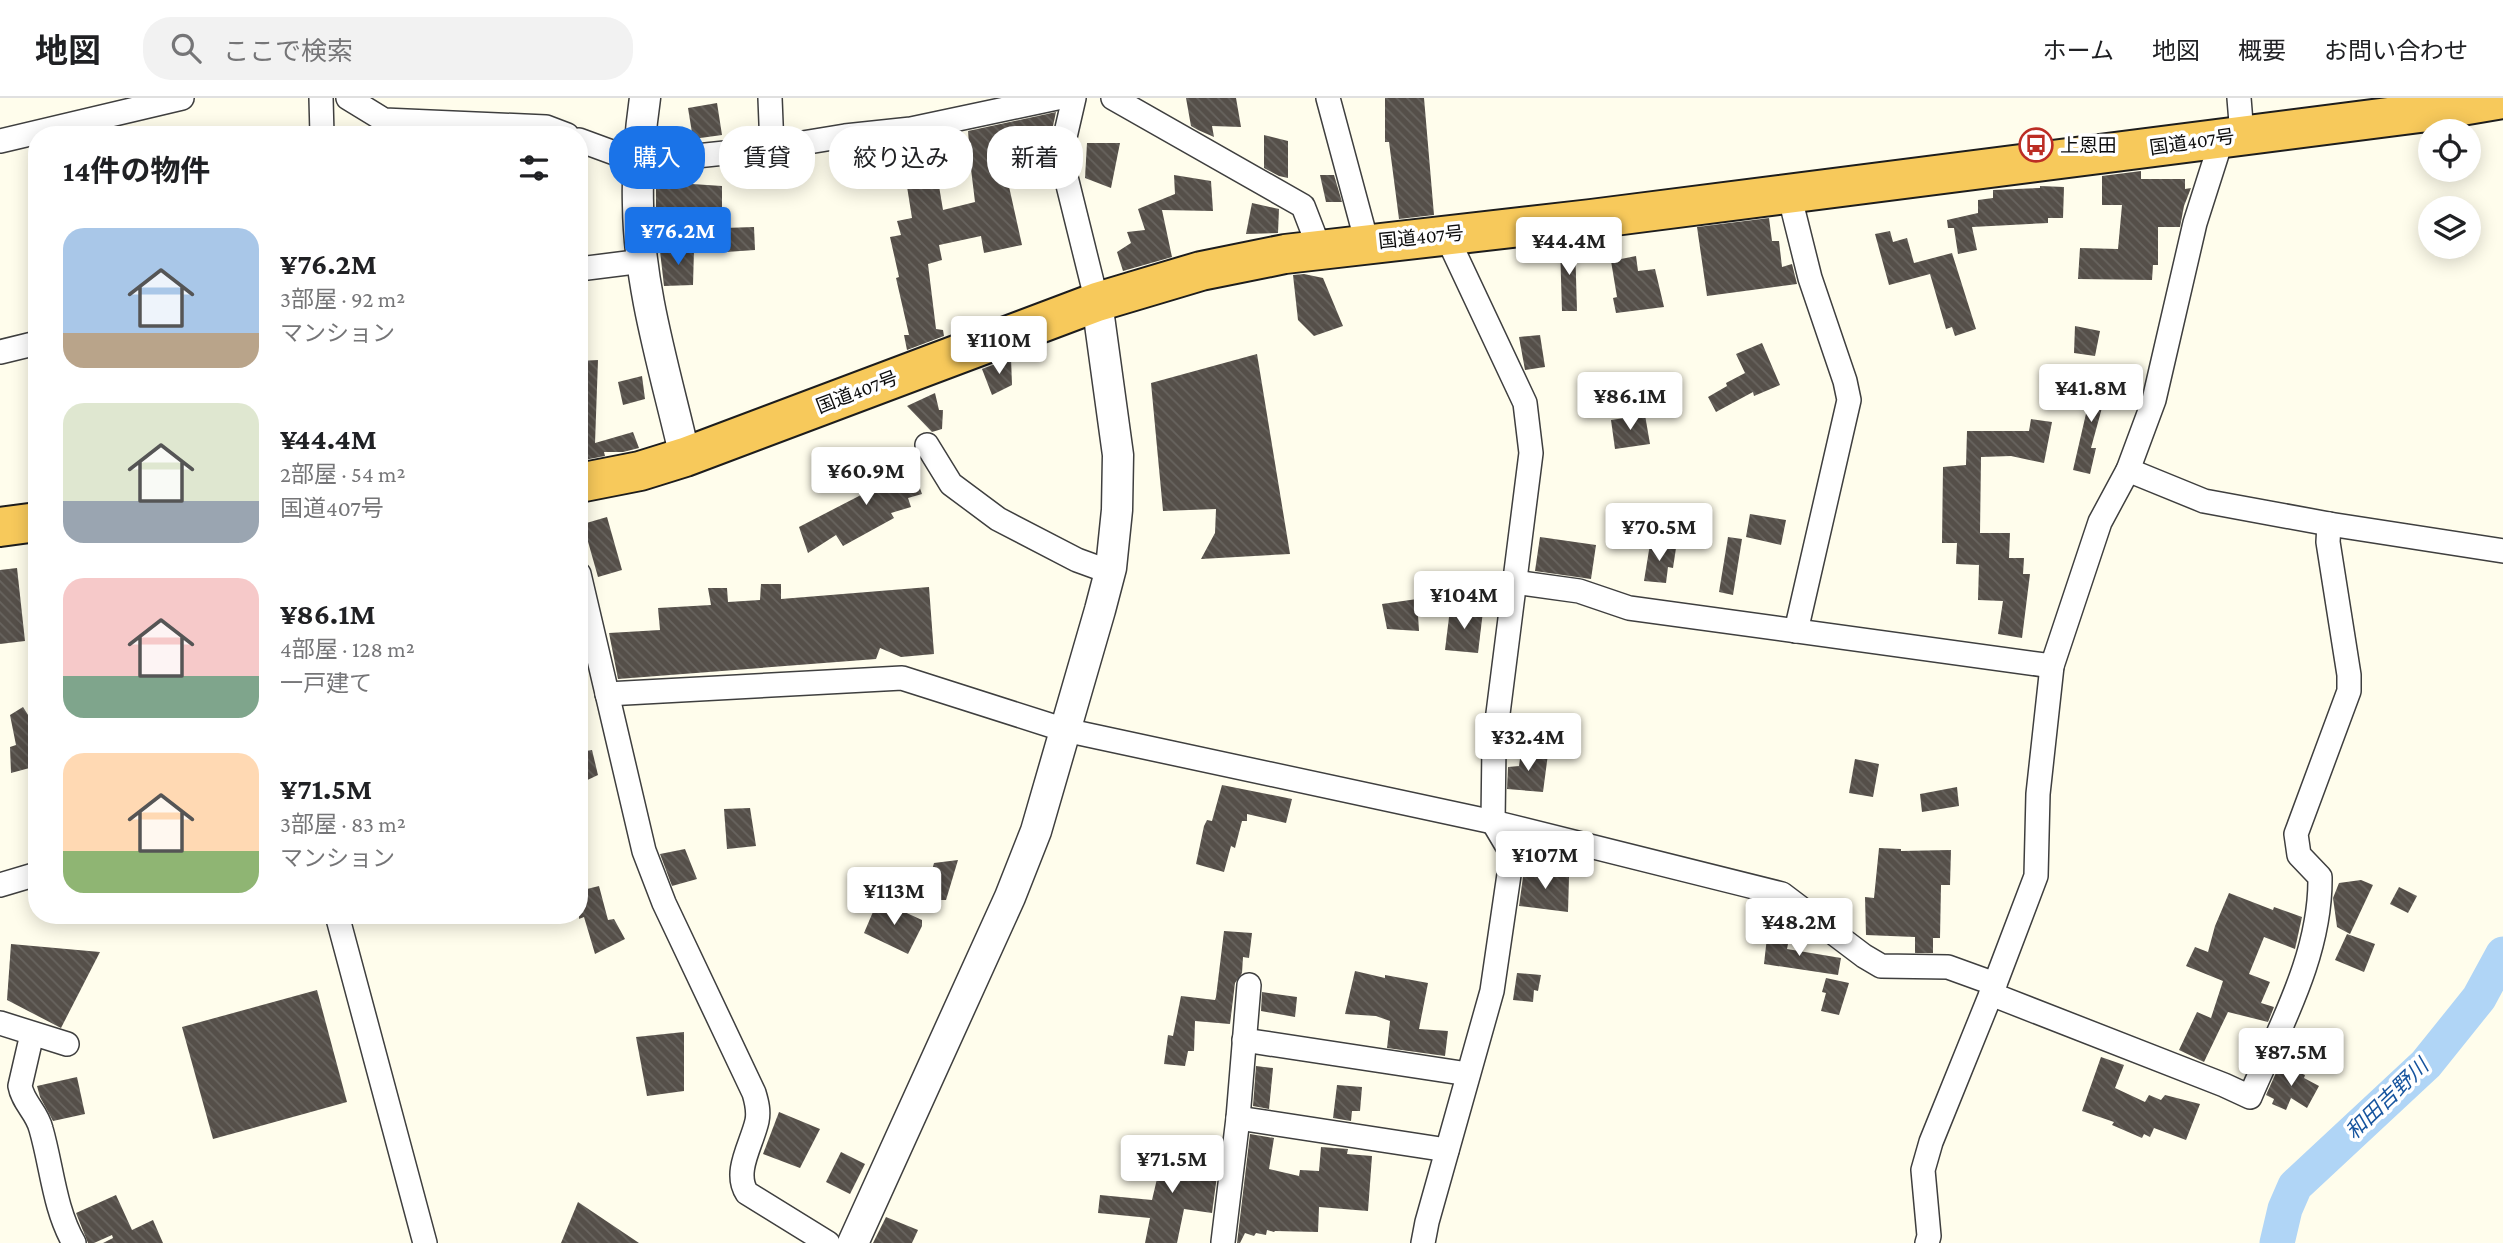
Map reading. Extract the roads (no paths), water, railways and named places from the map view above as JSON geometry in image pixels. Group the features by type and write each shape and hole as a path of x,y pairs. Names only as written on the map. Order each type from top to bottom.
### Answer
{"highway":[{"name":"国道407号","path":"588,481 640,471 685,457 1097,302 1200,271 1285,254 1789,194 2233,124 2420,113 2503,99"},
{"path":"0,527 28,523"}],"street":[{"path":"63,126 182,98"},
{"path":"321,98 322,126"},
{"path":"348,98 384,120 524,126"},
{"path":"642,126 645,98"},
{"path":"770,98 771,126"},
{"path":"815,141 911,129 1057,98"},
{"path":"853,1243 1010,897 1035,831 1088,657 1110,572 1117,510 1118,455 1097,302 1065,173 1065,137 1074,98"},
{"path":"1113,98 1303,206 1320,250"},
{"path":"1328,98 1367,243"},
{"path":"1927,1243 1929,1236 1923,1170 1931,1142 2036,876 2038,794 2052,666 2100,522 2128,470 2157,389 2195,223 2217,154 2233,124"},
{"path":"0,141 28,134"},
{"path":"588,143 609,151"},
{"path":"638,189 648,294 685,457"},
{"path":"1789,194 1810,278 1845,380 1849,400 1796,631"},
{"path":"1423,1243 1492,991 1512,854 1493,822 1494,745 1531,453 1525,402 1446,235"},
{"path":"588,268 643,261"},
{"path":"0,352 28,346"},
{"path":"927,445 951,484 999,519 1077,560 1110,572"},
{"path":"2128,470 2204,501 2503,551"},
{"path":"607,694 902,678 1065,730 1493,822 1782,894 1881,966 1948,967 1993,989 2250,1097 2310,956 2317,926 2320,877 2299,855 2296,834 2344,705 2349,683 2329,541 2329,524"},
{"path":"1515,582 1579,591 1629,608 2052,666"},
{"path":"588,613 645,851 664,903 758,1106 757,1120 741,1175 743,1186 747,1193 828,1243"},
{"path":"0,885 28,877"},
{"path":"339,924 425,1243"},
{"path":"1223,1242 1238,1118 1249,985"},
{"path":"0,1023 67,1044"},
{"path":"32,1034 20,1086 21,1094 38,1119 60,1213 74,1243"},
{"path":"1244,1040 1468,1074"},
{"path":"1238,1118 1447,1150"}],"waterway":[{"name":"和田吉野川","path":"2277,1243 2285,1209 2295,1186 2426,1064 2479,998 2503,954"}],"place":[{"name":"上恩田","path":"2036,145"}]}
